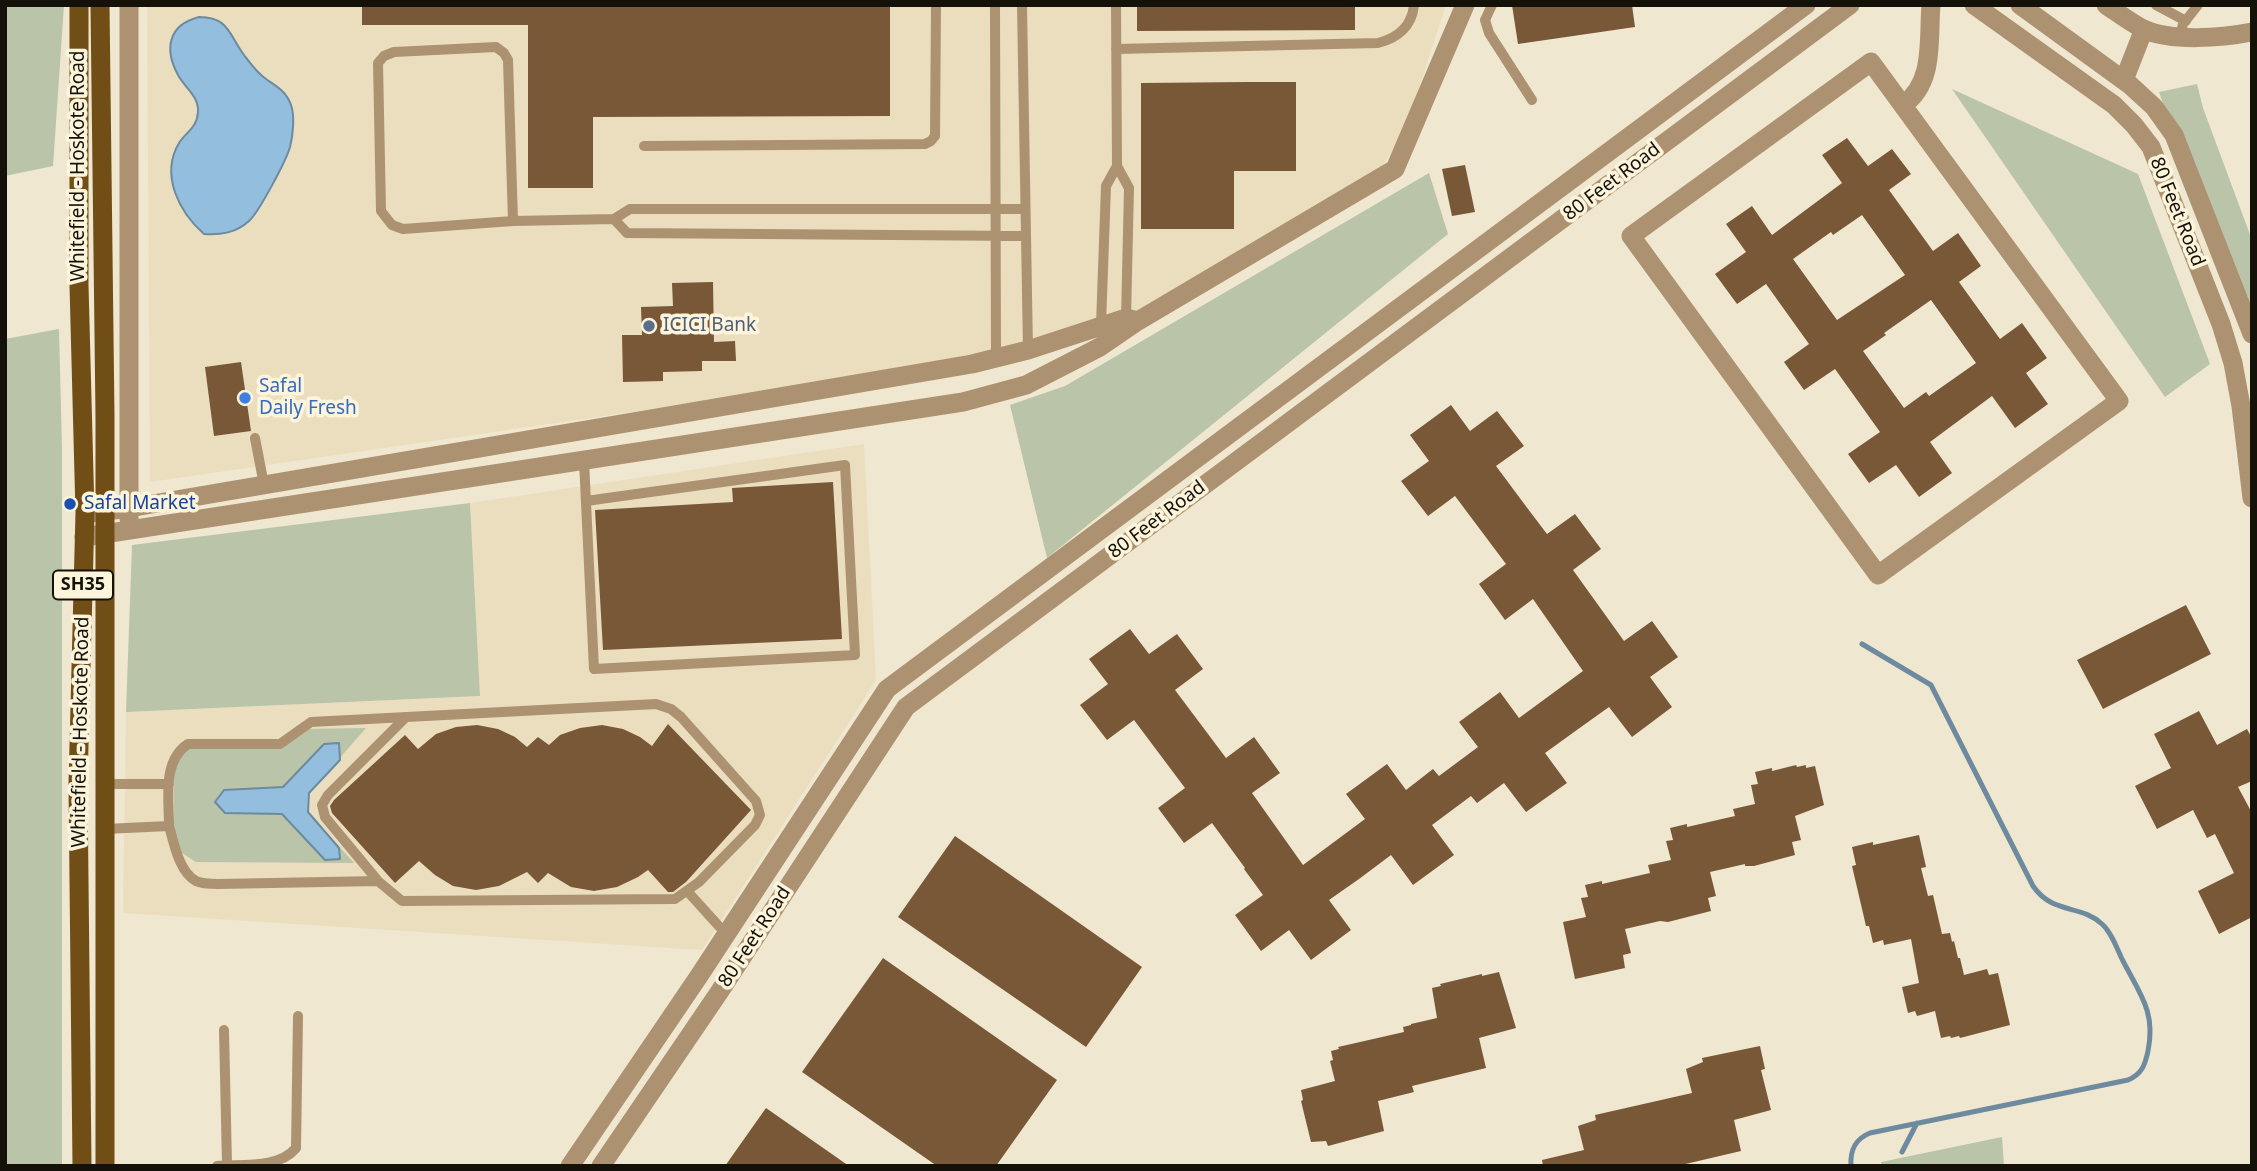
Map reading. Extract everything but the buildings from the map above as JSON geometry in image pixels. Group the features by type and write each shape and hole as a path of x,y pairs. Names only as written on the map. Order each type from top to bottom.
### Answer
{"main road":[{"name":"Whitefield - Hoskote Road","path":"79,5 79,285 95,512 105,534 105,1166"},
{"name":"Whitefield - Hoskote Road","path":"82,1166 78,784 85,537 95,512 100,5"}],"street":[{"path":"129,5 129,531"},
{"path":"85,537 964,402 1026,385 1100,346 1132,320 1395,169 1465,5"},
{"name":"80 Feet Road","path":"570,1166 887,689 1806,5"},
{"name":"80 Feet Road","path":"601,1166 728,979 906,707 1850,5"},
{"path":"1903,105 1916,93 1925,78 1931,5"},
{"name":"80 Feet Road","path":"1974,5 2114,105 2151,147 2221,324 2233,363 2252,498"},
{"name":"80 Feet Road","path":"2020,5 2124,80 2154,107 2174,135 2252,334"},
{"path":"2106,5 2144,29 2183,28 2225,37 2252,32"},
{"path":"2124,80 2144,29"},
{"path":"1871,62 1903,105 2119,401 1878,575 1631,236 1871,62"},
{"path":"95,512 963,366 1028,350 1101,325 1132,320"},
{"path":"264,485 269,510"}],"lane":[{"path":"644,146 925,144 935,136 936,5"},
{"path":"995,5 996,356"},
{"path":"1021,5 1028,350"},
{"path":"1116,5 1117,166 1129,188 1132,320"},
{"path":"1116,49 1378,43 1391,40 1403,32 1414,5"},
{"path":"1492,5 1485,20 1489,33 1532,100"},
{"path":"2156,5 2183,28 2198,5"},
{"path":"513,221 508,60 504,52 496,47 394,52 384,56 378,63 381,211 392,225 402,229 513,221 614,219 630,209 1024,209"},
{"path":"1101,325 1106,186 1117,166"},
{"path":"614,219 627,233 1025,236"},
{"path":"255,438 264,485"},
{"path":"584,461 594,669 855,655 845,465 586,501"},
{"path":"377,881 218,884 194,880 177,853 169,826 171,763 177,752 188,744 280,744 311,722 656,704 671,709 681,717 748,791 760,808 760,816 755,825 688,892 675,899 402,901 377,881 325,817 323,805 327,795 407,717"},
{"path":"105,784 169,785"},
{"path":"105,829 169,826"},
{"path":"688,892 726,934"},
{"path":"217,1166 277,1161 291,1154 296,1148 298,1016"},
{"path":"224,1030 227,1165"}],"shaded area":[{"path":"147,5 1446,5 1405,130 1376,176 1139,311 941,367 150,482"},
{"path":"864,444 876,680 702,950 123,913 126,712 480,696 470,503"}],"green space":[{"path":"64,5 53,166 5,176 5,7"},
{"path":"2197,84 2203,108 2252,240 2252,330 2208,233 2159,92"},
{"path":"1952,89 2138,174 2210,364 2165,397"},
{"path":"1429,173 1448,234 1047,558 1010,405 1065,386"},
{"path":"59,329 62,449 62,1166 5,1166 5,339"},
{"path":"470,503 480,696 126,712 132,545"},
{"path":"366,728 309,793 308,812 354,863 196,862 174,848 174,761 187,748 278,749 302,729"},
{"path":"2002,1137 2004,1166 1882,1166 1881,1162"}],"water":[{"path":"199,17 217,20 227,28 254,68 286,96 293,115 290,147 259,208 244,225 234,231 216,234 204,234 187,215 175,192 171,168 179,143 197,117 198,106 181,80 170,47 175,32"},
{"path":"339,743 340,760 309,793 308,812 339,848 340,859 325,860 282,814 225,813 215,802 224,790 283,787 324,744"}],"waterway":[{"path":"1851,1166 1854,1146 1870,1133 2128,1080 2142,1068 2150,1037 2145,1004 2109,932 2094,918 2049,901 2033,886 1931,685 1862,644"},
{"path":"1902,1152 1917,1123"}],"place":[{"name":"ICICI Bank","path":"649,326"},
{"name":"Safal Daily Fresh","path":"245,398"},
{"name":"Safal Market","path":"70,504"}]}
